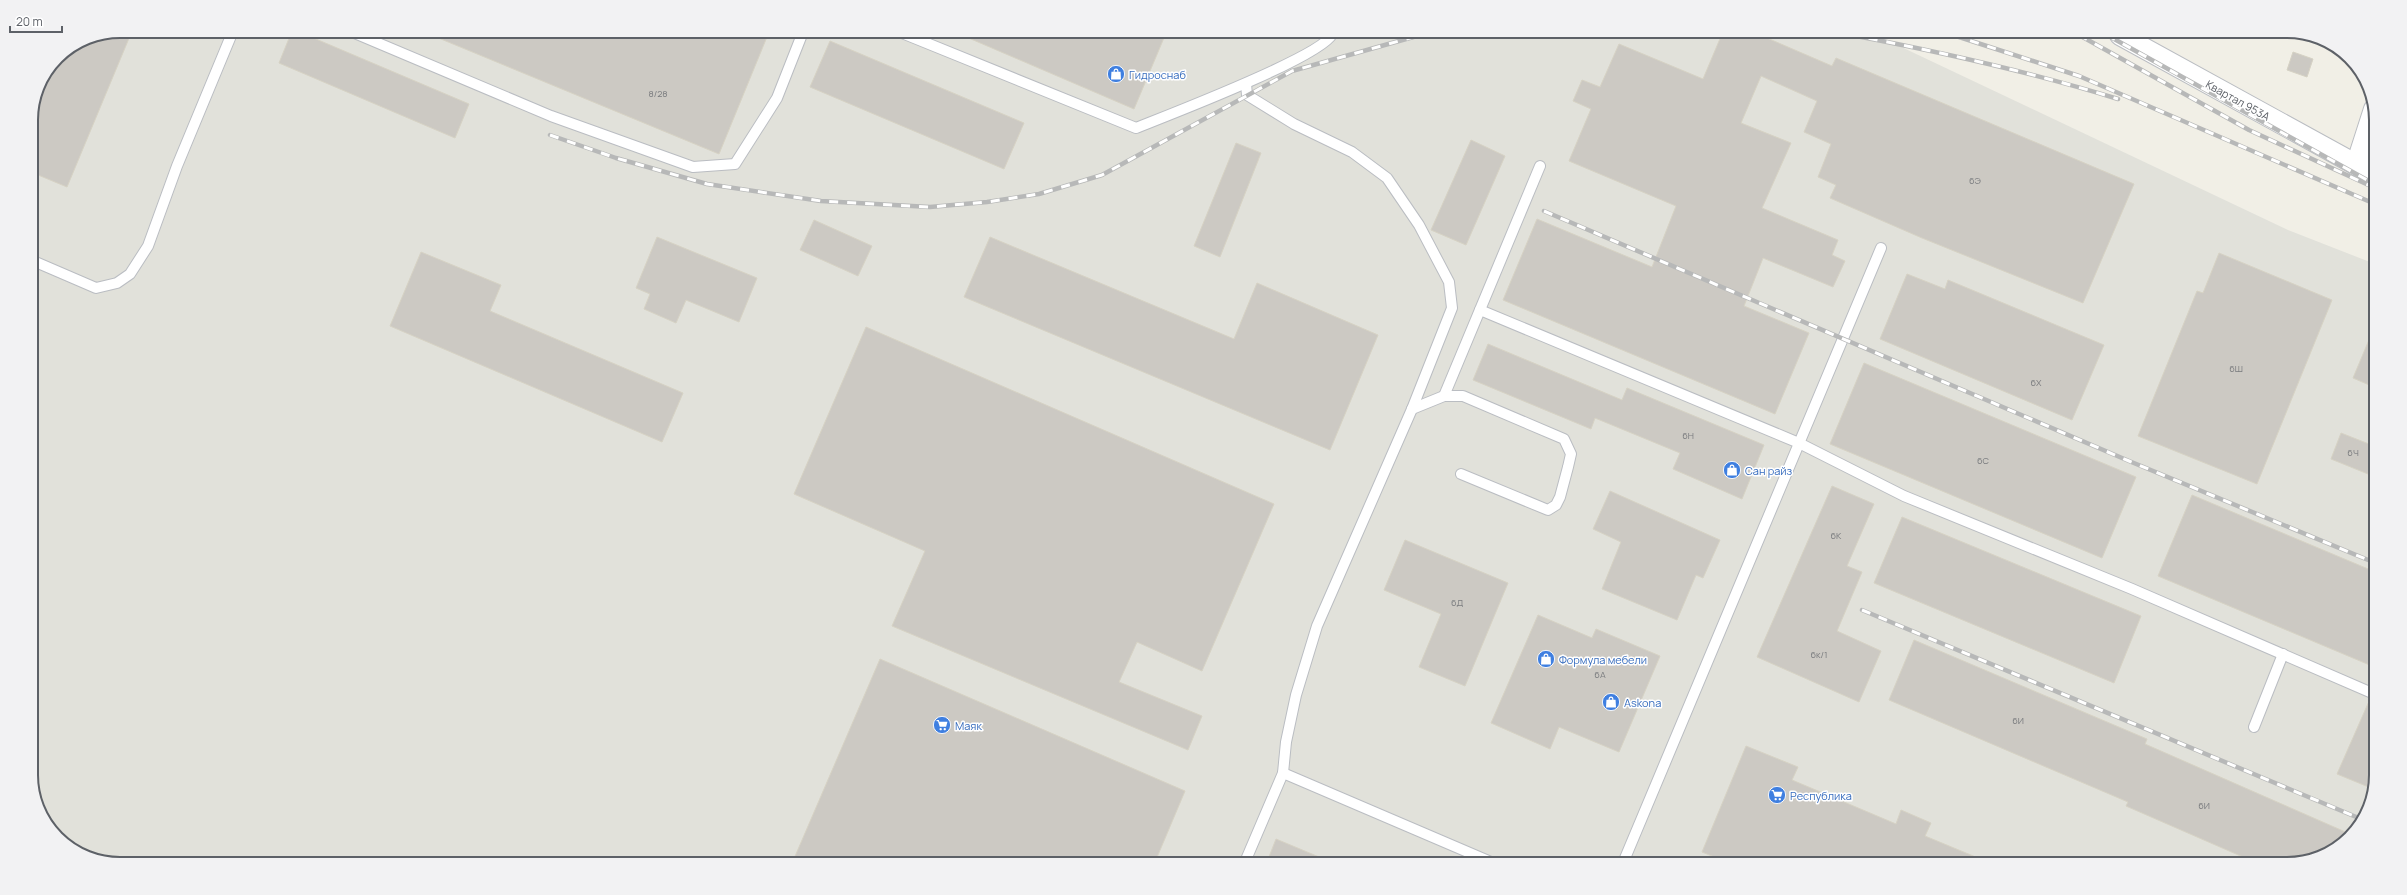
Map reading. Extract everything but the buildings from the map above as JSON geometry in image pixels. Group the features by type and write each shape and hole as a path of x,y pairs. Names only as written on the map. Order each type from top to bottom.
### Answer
{"street":[{"name":"Квартал 953А","path":"2125,38 2369,172"},
{"path":"2356,165 2369,125"}],"lane":[{"path":"38,263 96,288 117,284 130,274 148,246 177,166 230,38"},
{"path":"366,38 551,116 693,167 735,164 777,98 801,38"},
{"path":"914,38 1136,128 1246,84 1310,51 1330,38"},
{"path":"1246,84 1247,95 1294,124 1352,152 1387,178 1419,225 1449,282 1452,308 1412,409 1318,626 1296,695 1286,742 1284,772 1247,857"},
{"path":"1444,396 1540,166"},
{"path":"1625,857 1881,248"},
{"path":"1480,310 1799,443 1904,496 2283,654 2369,692"},
{"path":"1412,409 1444,396 1463,396 1564,439 1571,454 1560,498 1556,505 1548,510 1461,474"},
{"path":"2254,728 2283,654"},
{"path":"1284,772 1480,857"}],"shaded area":[{"path":"115,38 1882,38 2288,230 2369,262 2369,780 2365,801 2361,811 2349,829 2333,843 2313,853 2287,857 120,857 94,853 84,849 70,840 55,825 42,801 38,780 38,115 44,89 58,66 74,52 94,42"}],"railway":[{"path":"550,135 616,158 707,184 821,201 930,207 987,202 1039,194 1102,175 1292,71 1410,38"},
{"path":"1866,38 1986,63 2118,99"},
{"path":"1962,38 2079,76 2369,201"},
{"path":"2084,38 2249,130 2369,185"},
{"path":"2112,38 2367,180"},
{"path":"1544,211 2129,461 2369,560"},
{"path":"1862,610 2357,817"}],"place":[{"name":"Гидроснаб","path":"1116,74"},
{"name":"Сан райз","path":"1732,470"},
{"name":"Формула мебели","path":"1546,659"},
{"name":"Askona","path":"1611,702"},
{"name":"Маяк","path":"942,725"},
{"name":"Республика","path":"1777,795"}]}
